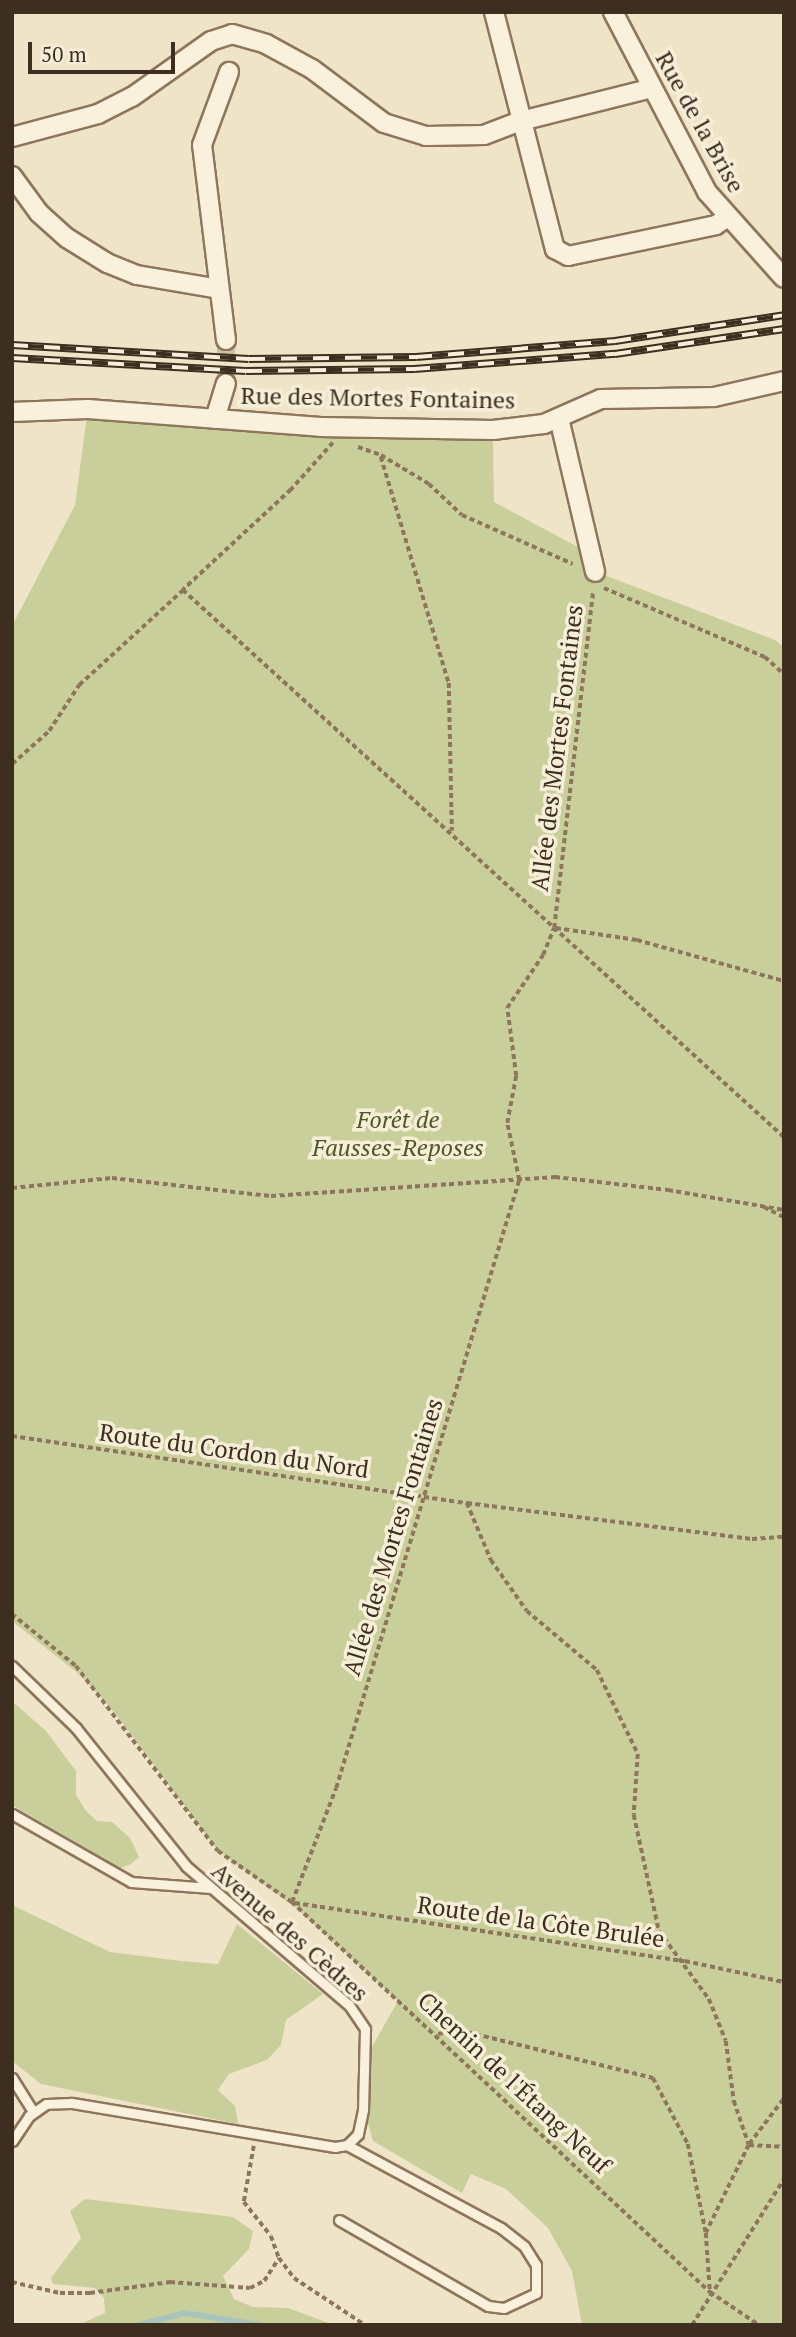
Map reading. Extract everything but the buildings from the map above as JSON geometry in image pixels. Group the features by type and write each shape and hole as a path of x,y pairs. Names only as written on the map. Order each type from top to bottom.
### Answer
{"street":[{"path":"494,12 552,244 564,254 716,225 726,218"},
{"name":"Rue de la Brise","path":"613,12 706,192 726,218 784,278"},
{"path":"12,137 98,114 132,97 211,41 242,35 312,69 400,130 426,136 484,135 521,121 652,88"},
{"path":"226,340 202,145 229,72"},
{"path":"12,176 39,213 67,238 107,263 137,275 219,289"},
{"name":"Rue des Mortes Fontaines","path":"12,412 88,409 320,427 493,430 559,418 601,399 714,397 784,381"},
{"path":"215,419 226,384"},
{"path":"559,418 589,574"}],"lane":[{"name":"Avenue des Cèdres","path":"12,1666 53,1702 152,1829 212,1888 360,2018 365,2029 363,2110 358,2134 347,2145"},
{"path":"12,1814 131,1882 212,1888"},
{"path":"12,2078 33,2112"},
{"path":"12,2141 33,2112 46,2104 71,2102 256,2133 347,2145 501,2228 524,2246 536,2265 536,2293 504,2308 488,2305 339,2220"}],"path":[{"path":"12,764 49,731 79,685 332,449 334,439 320,427"},
{"path":"332,449 356,446 381,455 429,484 462,515 765,657 784,674"},
{"path":"381,455 449,683 453,833"},
{"name":"Allée des Mortes Fontaines","path":"292,1902 336,1788 519,1180 507,1123 516,1076 507,1008 543,955 554,928 589,574"},
{"path":"183,590 784,1137"},
{"path":"554,928 637,940 784,981"},
{"path":"12,1188 112,1178 271,1196 555,1177 784,1210"},
{"path":"760,1205 784,1217"},
{"name":"Route du Cordon du Nord","path":"12,1436 467,1503 752,1539 784,1537"},
{"path":"467,1503 491,1560 527,1611 597,1670 638,1754 634,1815 659,1931 685,1961 709,1999 726,2041 734,2101 749,2145"},
{"name":"Chemin de l'Étang Neuf","path":"12,1614 76,1666 218,1851 292,1902 710,2292 759,2325"},
{"name":"Route de la Côte Brulée","path":"292,1902 685,1961 784,1982"},
{"path":"437,2035 459,2031 653,2078 688,2144 706,2233 710,2292"},
{"path":"706,2233 749,2145 784,2098"},
{"path":"256,2133 244,2202 271,2236 279,2258 313,2293 365,2325"},
{"path":"749,2145 784,2147"},
{"path":"692,2325 710,2292 784,2179"},
{"path":"12,2282 70,2293 170,2281 250,2288 264,2281 279,2258"}],"green space":[{"name":"Forêt de Fausses-Reposes","path":"87,415 328,435 493,440 494,502 589,553 596,572 775,640 784,647 784,2325 582,2325 572,2271 548,2228 506,2189 471,2174 462,2193 373,2141 368,2123 369,2052 398,2001 296,1908 218,1851 115,1713 80,1675 12,1621 12,626 75,505"},
{"path":"12,1701 46,1731 76,1771 76,1795 86,1811 97,1821 112,1822 130,1838 139,1857 131,1864 120,1868 12,1805"},
{"path":"12,1905 110,1952 181,1961 218,1964 237,1924 323,1994 286,2020 281,2045 267,2060 229,2074 218,2090 235,2106 238,2124 41,2084 12,2061"},
{"path":"85,2199 233,2217 253,2231 249,2249 223,2276 234,2299 253,2307 288,2308 334,2325 78,2325 105,2313 104,2298 95,2288 53,2284 51,2278 81,2238 70,2211"}],"waterway":[{"path":"139,2325 185,2313 259,2325"}],"tunnel":[{"path":"226,340 226,384"}],"railway":[{"path":"12,345 249,359 416,357 615,341 784,315"},
{"path":"12,358 246,371 414,369 615,354 784,329"}]}
